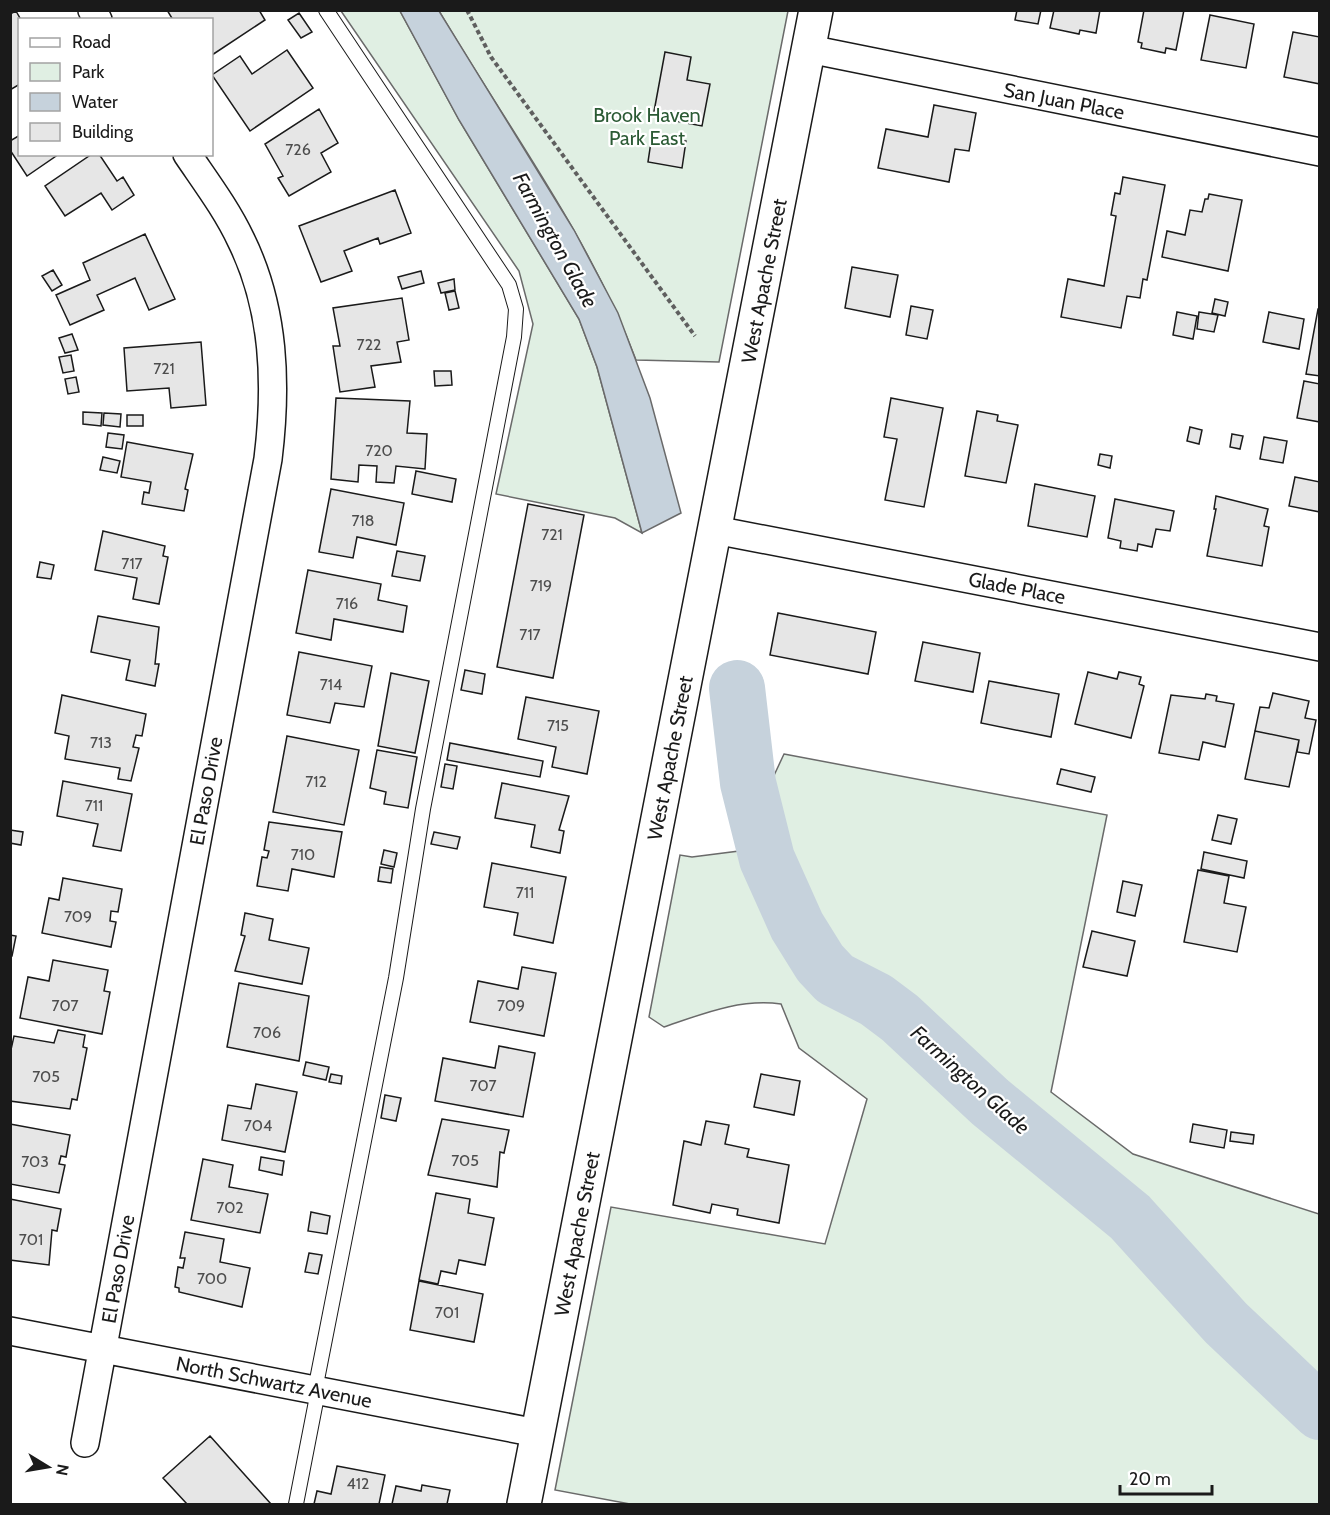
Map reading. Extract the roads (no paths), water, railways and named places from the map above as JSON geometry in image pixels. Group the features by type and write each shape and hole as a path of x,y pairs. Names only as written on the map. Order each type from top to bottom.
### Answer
{"main road":[{"name":"West Apache Street","path":"524,1504 816,10"}],"street":[{"name":"San Juan Place","path":"809,49 1320,152"},
{"name":"El Paso Drive","path":"85,1443 266,471 273,411 274,383 270,340 255,271 241,238 189,156"},
{"name":"Glade Place","path":"715,530 1320,647"},
{"name":"North Schwartz Avenue","path":"10,1332 537,1433"}],"lane":[{"path":"296,1504 396,978 423,809 514,337 516,309 509,285 326,10"}],"water":[{"path":"400,11 439,11 574,230 618,313 650,398 681,513 642,533 597,367 579,319 459,120"}],"waterway":[{"name":"Farmington Glade","path":"737,688 748,783 767,859 797,926 820,963 835,979 876,1000 900,1018 990,1102 1130,1217 1226,1323 1320,1412"}],"park label":[{"name":"Brook Haven Park East","path":"647,126"}]}
